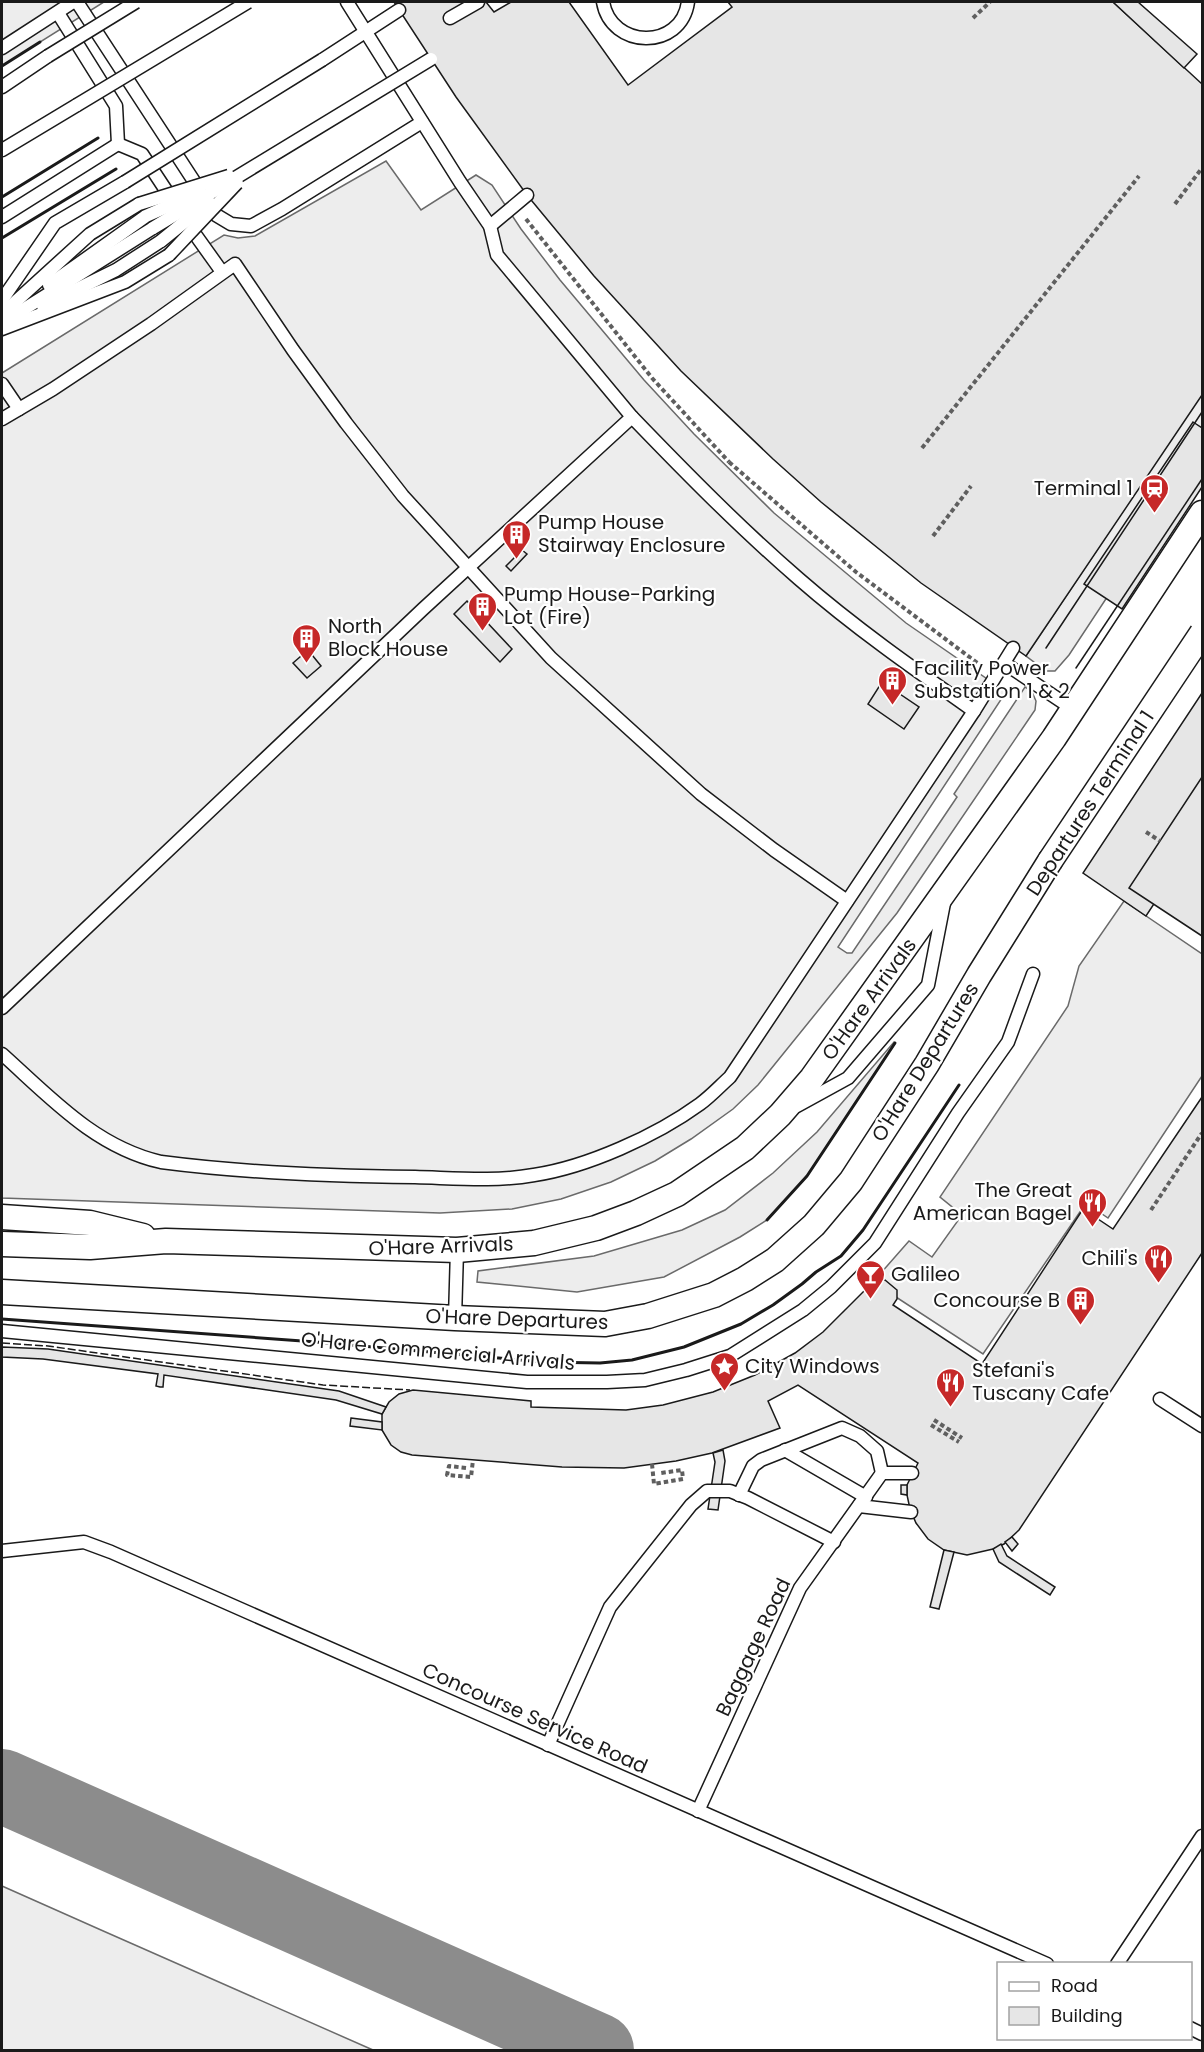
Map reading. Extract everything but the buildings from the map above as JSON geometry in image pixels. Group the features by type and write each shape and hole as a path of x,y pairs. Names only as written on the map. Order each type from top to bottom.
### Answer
{"street":[{"name":"O'Hare Arrivals","path":"2,1244 90,1247 166,1241 457,1250 534,1243 596,1228 677,1194 745,1148 780,1115 812,1078 1073,709 1203,513"},
{"name":"Departures Terminal 1","path":"979,975 1050,861 1203,633"},
{"name":"O'Hare Departures","path":"2,1292 456,1318 605,1324 648,1316 714,1295 775,1260 814,1225 850,1181 927,1064 979,975"},
{"path":"2,1216 90,1223 166,1241"}],"lane":[{"path":"2,48 75,2 216,215 231,224 251,226 423,122"},
{"path":"2,87 136,2"},
{"path":"2,150 248,2"},
{"path":"347,2 490,226 497,255 632,417 731,518 799,579 875,642 974,711"},
{"path":"450,18 478,2"},
{"path":"603,2 608,18 618,29 630,36 644,39 659,37 672,30 681,20 687,2"},
{"path":"2,300 55,223 125,182 399,10"},
{"path":"58,13 116,106 118,144"},
{"path":"2,324 153,228 431,59"},
{"path":"2,217 118,144"},
{"path":"118,144 142,154 196,237 222,272"},
{"path":"2,314 90,234 138,204 248,171"},
{"path":"2,324 146,216 248,171"},
{"path":"2,324 116,270 161,241 248,171"},
{"path":"2,324 125,282 169,255 248,171"},
{"path":"490,226 527,195"},
{"path":"2,419 151,324 235,264 293,350 402,496 551,658 701,794 774,850 847,901"},
{"path":"2,384 19,409"},
{"path":"2,1008 423,609 632,417"},
{"path":"2,1054 82,1125 113,1144 141,1157 181,1164 292,1174 481,1178 532,1176 586,1162 627,1146 700,1104 730,1077 974,711 1013,648"},
{"path":"1004,663 1073,709"},
{"path":"780,1115 848,1078 928,985 947,890"},
{"name":"O'Hare Commercial Arrivals","path":"2,1331 527,1382 645,1380 730,1356 803,1310 831,1287 875,1243 958,1113 1008,1042 1033,974"},
{"path":"456,1318 457,1250"},
{"path":"1160,1399 1203,1426"},
{"path":"739,1495 753,1466 761,1460 842,1428 860,1436 877,1451 882,1473 912,1473"},
{"path":"785,1450 862,1502 911,1512"},
{"name":"Baggage Road","path":"698,1811 801,1588 882,1473"},
{"path":"548,1745 610,1607 691,1505 707,1491 730,1491 834,1542"},
{"name":"Concourse Service Road","path":"2,1551 84,1542 111,1552 1042,1962"},
{"path":"1118,1962 1203,1836"}],"path":[{"path":"974,18 990,2"},
{"path":"1175,204 1203,168"},
{"path":"922,448 1139,176"},
{"path":"1195,177 1200,182"},
{"path":"515,205 651,378 730,463 856,572 995,676"},
{"path":"933,537 971,486"},
{"path":"952,512 958,517"},
{"path":"1146,832 1160,841"},
{"path":"1151,1210 1203,1133"},
{"path":"932,1425 960,1440 934,1420"},
{"path":"466,1468 449,1466 447,1475 471,1477 473,1460"},
{"path":"652,1464 654,1484 682,1479 682,1470 661,1473"}],"shaded area":[{"path":"2,2 104,2 2,66"},
{"path":"386,161 421,210 476,175 492,185 521,229 560,280 644,380 694,434 774,513 906,623 1006,692 838,947 847,953 852,953 957,797 954,794 1025,687 1032,692 1036,701 1035,710 897,913 758,1085 733,1109 691,1139 655,1161 611,1182 561,1199 512,1209 440,1213 2,1198 2,373 224,235 238,238 255,236"},
{"path":"1202,393 1202,453 1069,655 1055,671 1046,671 1026,656"},
{"path":"1124,901 1202,954 1202,1076 1108,1218 1086,1203 983,1354 873,1282 909,1241 932,1257 962,1215 940,1197 1068,1006 1079,966"},
{"path":"894,1042 807,1176 767,1220 740,1237 664,1277 577,1292 477,1282 478,1271 594,1256 682,1230 725,1210 773,1173 817,1132"},
{"path":"2,1886 101,1930 373,2050 2,2050"}],"taxiway":[{"path":"2,1786 597,2050"}],"tram line":[{"path":"1046,648 1202,412"},
{"path":"1076,668 1202,479"}],"fence":[{"path":"2,1343 48,1346 323,1385 410,1390"}],"wall":[{"path":"2,66 40,42"},
{"path":"2,197 98,138"},
{"path":"2,238 116,169"},
{"path":"767,1220 807,1176 895,1043"},
{"path":"2,1319 316,1342 543,1362 600,1363 632,1360 684,1347 741,1324 773,1305 841,1256 863,1230 959,1085"}],"place":[{"name":"Terminal 1","path":"1154,514"},
{"name":"Pump House Stairway Enclosure","path":"517,560"},
{"name":"Pump House-Parking Lot (Fire)","path":"483,632"},
{"name":"North Block House","path":"307,664"},
{"name":"Facility Power Substation 1 & 2","path":"893,706"},
{"name":"The Great American Bagel","path":"1093,1228"},
{"name":"Chili's","path":"1159,1284"},
{"name":"Galileo","path":"870,1300"},
{"name":"Concourse B","path":"1081,1326"},
{"name":"City Windows","path":"724,1392"},
{"name":"Stefani's Tuscany Cafe","path":"951,1408"}]}
